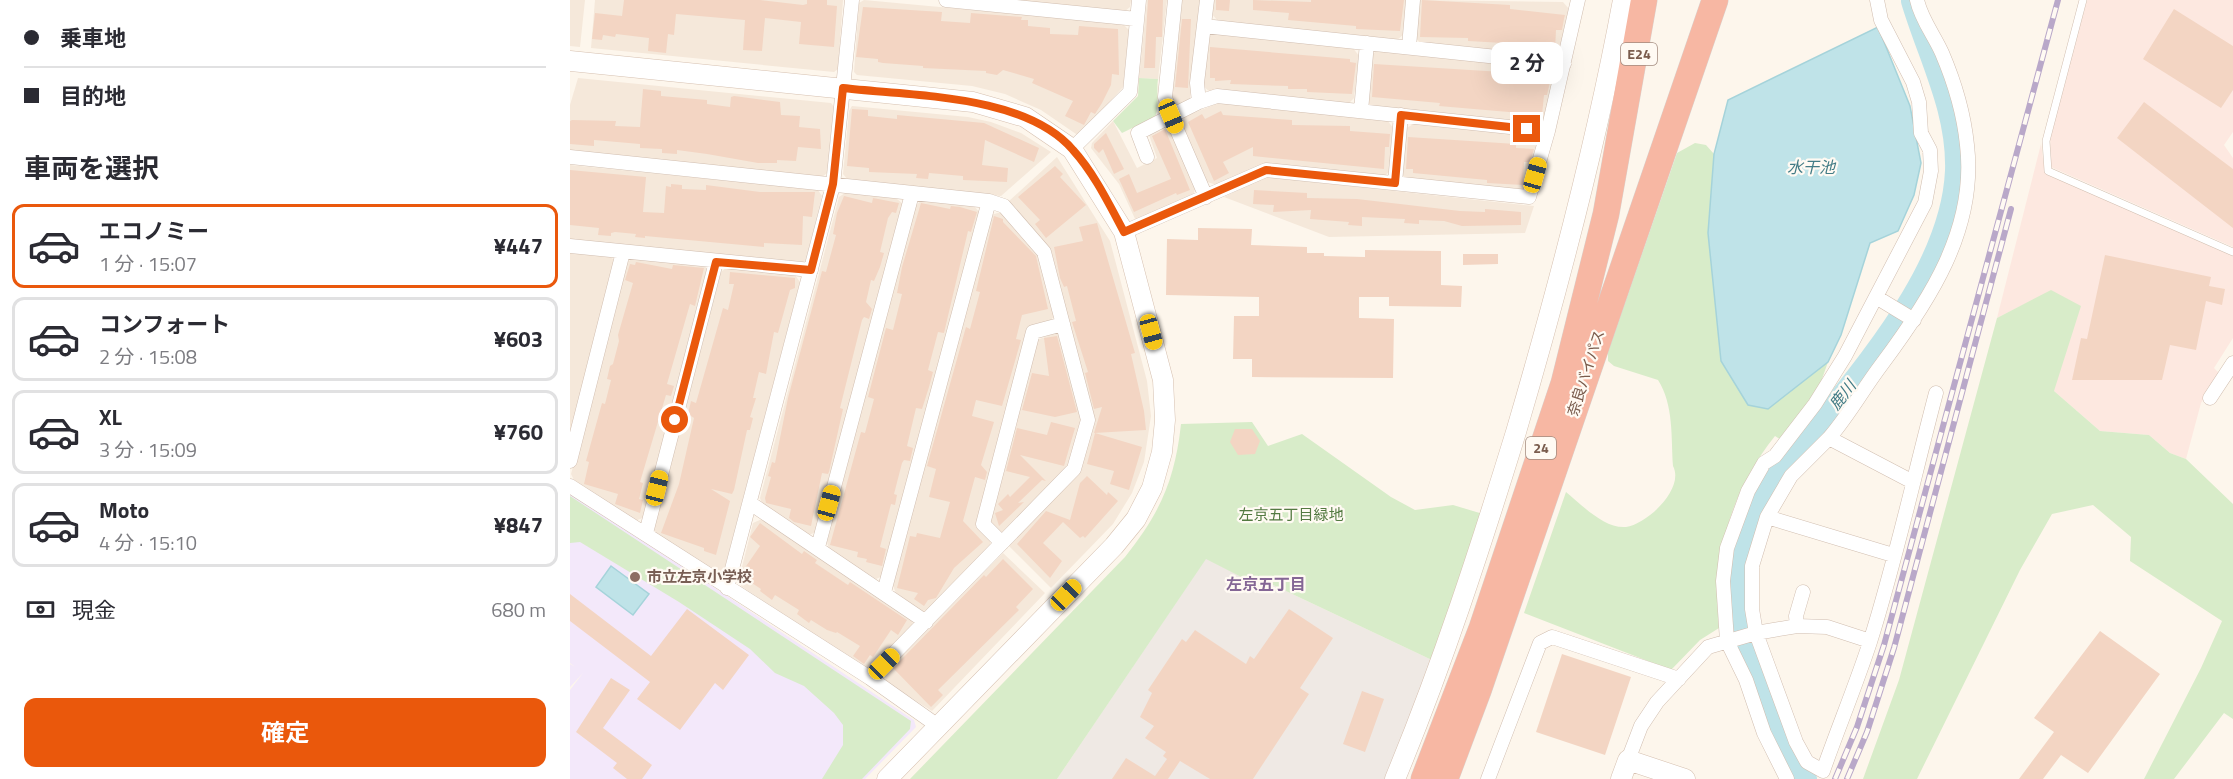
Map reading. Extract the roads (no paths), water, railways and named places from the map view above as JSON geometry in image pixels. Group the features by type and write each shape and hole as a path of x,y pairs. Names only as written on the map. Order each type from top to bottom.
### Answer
{"highway":[{"name":"奈良バイパス","path":"1424,779 1482,628 1564,383 1606,214 1644,0"},
{"name":"E24","path":"1624,108 1655,0"},
{"name":"奈良バイパス","path":"1444,779 1478,691 1713,0"}],"street":[{"path":"727,588 833,184 852,0"},
{"path":"946,0 1137,19"},
{"path":"1072,149 1130,92 1139,0"},
{"path":"1175,0 1166,97 1171,116 1206,196"},
{"path":"1199,102 1197,83 1207,0"},
{"path":"1409,47 1413,0"},
{"path":"1124,232 1266,170 1529,197 1548,131 1578,0"},
{"path":"1395,779 1491,513 1527,392 1572,235 1607,85 1623,0"},
{"path":"1787,779 1764,733 1731,640 1724,570 1728,548 1748,491 1764,463 1775,456 1815,404 1845,356 1925,203 1931,171 1930,150 1921,133 1919,102 1913,82 1881,20 1877,0"},
{"path":"1917,0 1951,75 1967,145 1968,171 1965,206 1949,259 1914,320 1852,411 1791,476 1767,517 1752,566 1752,634 1796,742 1807,762 1821,775 1870,641 1936,393"},
{"path":"1204,26 1564,64"},
{"path":"1361,111 1367,43"},
{"path":"571,64 985,103 1025,117 1072,149 1124,232 1162,380 1164,431 1162,452 1152,488 1136,519 1114,546 887,779"},
{"path":"1147,157 1138,133 1199,102 1217,96 1548,131"},
{"path":"1395,183 1401,115"},
{"path":"570,157 989,201 1004,206 1044,252 1088,420 1074,469 870,678"},
{"path":"818,547 912,194"},
{"path":"885,592 989,201"},
{"path":"570,246 811,270"},
{"path":"570,461 623,252"},
{"path":"646,533 716,262"},
{"path":"1876,297 1914,320"},
{"path":"1002,543 983,524 1033,332 1063,324"},
{"path":"2210,399 2231,369"},
{"path":"1829,438 1912,482"},
{"path":"570,486 870,678 938,726"},
{"path":"750,503 885,592 926,622"},
{"path":"1767,517 1893,555"},
{"path":"1797,626 1796,616 1803,592"},
{"path":"1685,779 1624,770 1641,726 1657,702 1707,646 1752,634 1797,626 1827,627 1870,641"},
{"path":"1488,779 1540,643 1552,638 1679,679"}],"lane":[{"path":"2083,0 2046,141 2048,171 2233,252"}],"water":[{"name":"水干池","path":"1878,27 1910,106 1921,163 1914,195 1898,231 1870,243 1841,335 1828,362 1768,409 1748,405 1721,361 1708,233 1714,154 1728,100"},
{"path":"611,566 649,594 633,615 596,587"}],"waterway":[{"name":"鹿川","path":"1806,779 1791,768 1742,642 1736,604 1739,564 1749,525 1765,489 1781,466 1816,429 1887,336 1908,305 1941,239 1951,205 1956,171 1955,149 1941,84 1912,1"}],"railway":[{"path":"1835,779 1857,727 1884,645 2058,0"},
{"path":"1847,779 1867,732 1894,648 2011,209"}],"place":[{"name":"市立左京小学校","path":"635,577"}],"district":[{"name":"左京五丁目","path":"1266,584"}],"park label":[{"name":"左京五丁目緑地","path":"1291,515"}]}
